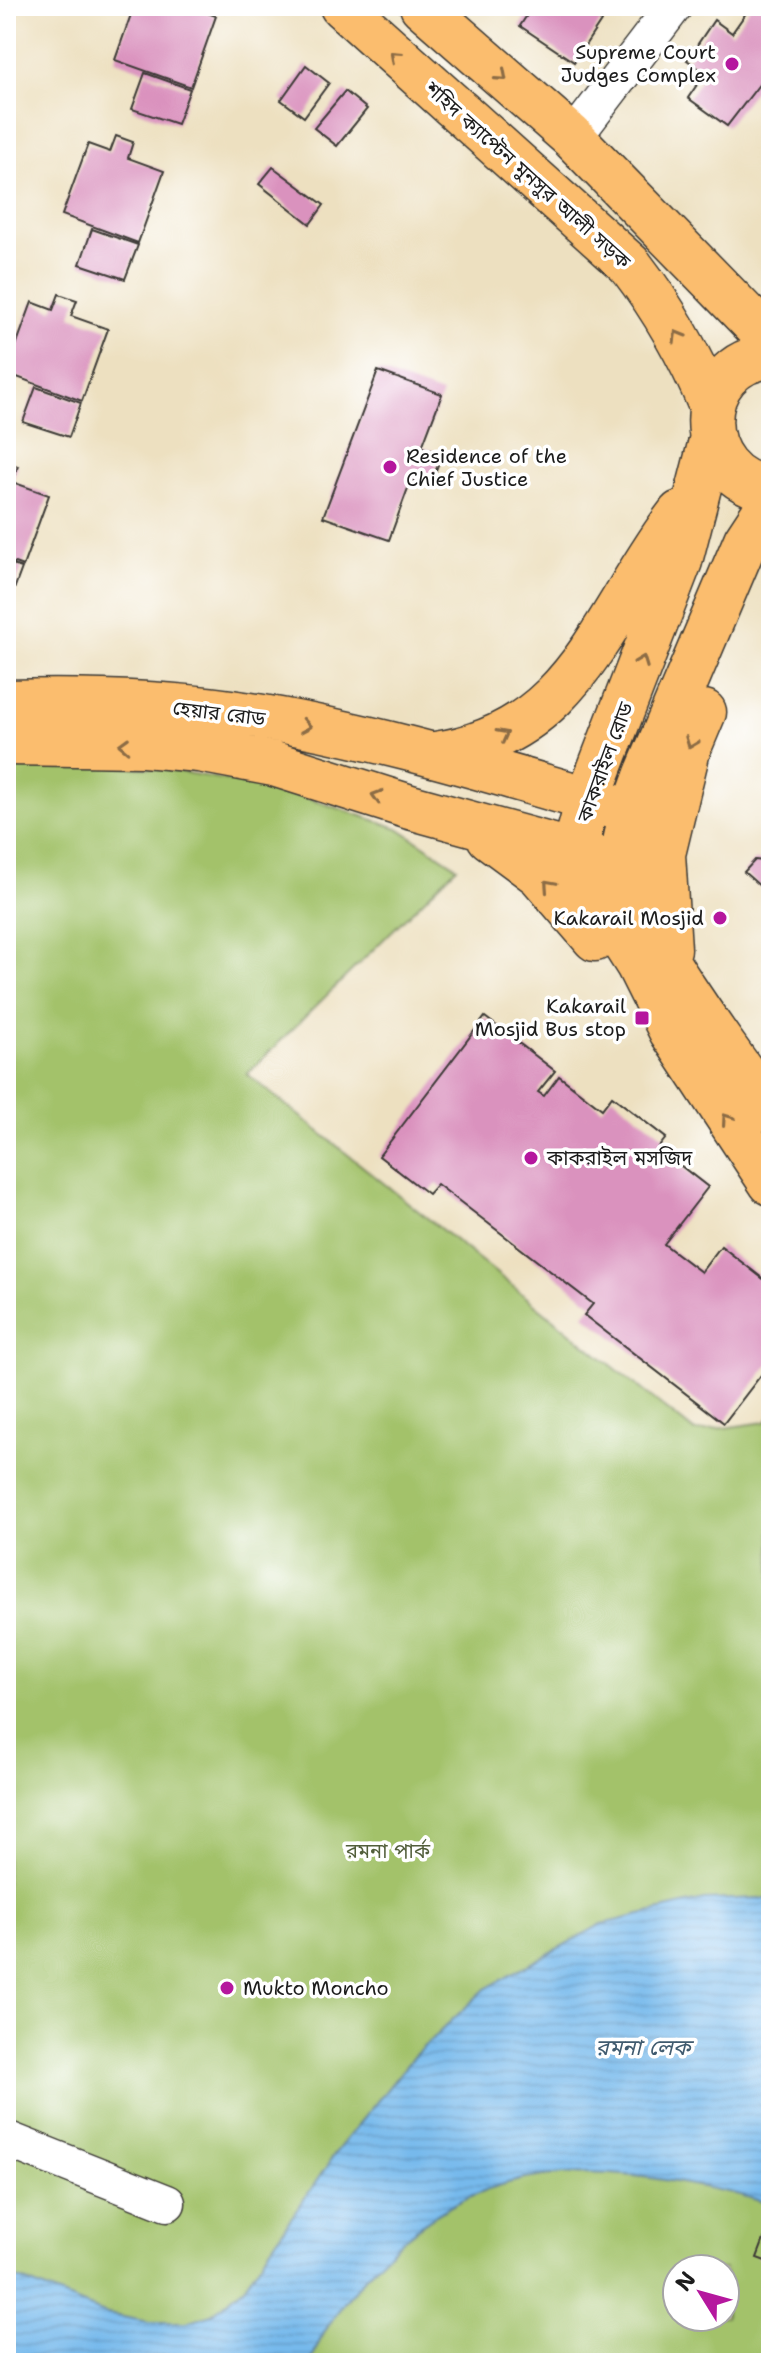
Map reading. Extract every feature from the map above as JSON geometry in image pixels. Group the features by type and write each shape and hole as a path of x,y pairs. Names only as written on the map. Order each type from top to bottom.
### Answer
{"main road":[{"name":"শহিদ ক্যাপ্টেন মুনসুর আলী সড়ক","path":"342,6 630,265 658,302 694,364 721,461 736,477 756,487 771,489"},
{"path":"422,6 573,138 771,341"},
{"path":"662,228 700,249 730,277 771,305"},
{"name":"কাকরাইল রোড","path":"574,852 588,799 680,561 700,486 711,424 731,373 748,362 771,356"},
{"path":"429,755 486,744 510,732 533,717 572,680 665,532 700,486"},
{"path":"771,502 746,540 633,813 622,865 634,900 671,967 720,1042 771,1110"},
{"path":"671,967 663,854 674,800 688,750 771,554"},
{"name":"হেয়ার রোড","path":"6,702 81,700 230,712 329,730 429,755 633,813"},
{"path":"6,743 199,750 274,764 622,865"},
{"path":"452,817 482,832 539,874 671,1031 771,1183"},
{"path":"574,852 586,883 638,965 671,1031"}],"street":[{"path":"573,138 674,6"},
{"path":"6,2139 167,2203"}],"green space":[{"name":"রমনা পার্ক","path":"26,761 165,769 283,790 398,828 457,867 247,1074 695,1432 765,1422 771,1417 771,2363 6,2363 6,763"}],"water":[{"name":"রমনা লেক","path":"704,1900 771,1900 771,2205 724,2191 630,2175 587,2173 507,2183 469,2197 434,2216 399,2243 342,2306 321,2339 311,2363 6,2363 6,2274 107,2314 149,2322 187,2322 212,2314 244,2287 339,2148 414,2056 485,1989 602,1924"}],"building":[{"path":"134,6 189,6 216,16 191,87 115,60"},
{"path":"533,6 611,6 574,62 520,26"},
{"name":"Supreme Court Judges Complex","path":"751,6 771,7 771,69 727,126 688,98 705,73 687,60 714,20 732,33"},
{"path":"306,65 329,83 304,117 281,100"},
{"path":"145,73 190,89 177,124 132,109"},
{"path":"345,91 367,109 337,146 314,128"},
{"path":"116,136 133,142 128,158 164,171 138,243 62,215 88,144 110,152"},
{"path":"273,167 324,205 310,224 259,184"},
{"path":"92,229 138,245 125,279 80,264"},
{"path":"59,294 77,300 71,316 108,329 82,401 6,373 32,302 53,310"},
{"name":"Residence of the Chief Justice","path":"378,371 442,394 422,447 442,454 430,486 411,480 389,540 323,517"},
{"path":"36,387 81,403 69,437 23,422"},
{"path":"6,462 18,466 12,482 49,495 23,566 6,560"},
{"path":"6,563 22,568 9,603 6,602"},
{"path":"755,860 771,862 771,896 744,872"},
{"name":"কাকরাইল মসজিদ","path":"485,1017 555,1071 538,1092 544,1096 559,1076 602,1109 612,1096 666,1138 658,1148 708,1187 664,1244 701,1272 721,1246 771,1285 771,1362 724,1423 584,1315 593,1304 437,1184 428,1194 379,1156"},
{"path":"771,2221 771,2263 757,2258"}],"place":[{"name":"Supreme Court Judges Complex","path":"732,64"},
{"name":"Residence of the Chief Justice","path":"390,467"},
{"name":"Kakarail Mosjid","path":"720,918"},
{"name":"Kakarail Mosjid Bus stop","path":"642,1018"},
{"name":"কাকরাইল মসজিদ","path":"531,1158"},
{"name":"Mukto Moncho","path":"227,1988"}]}
